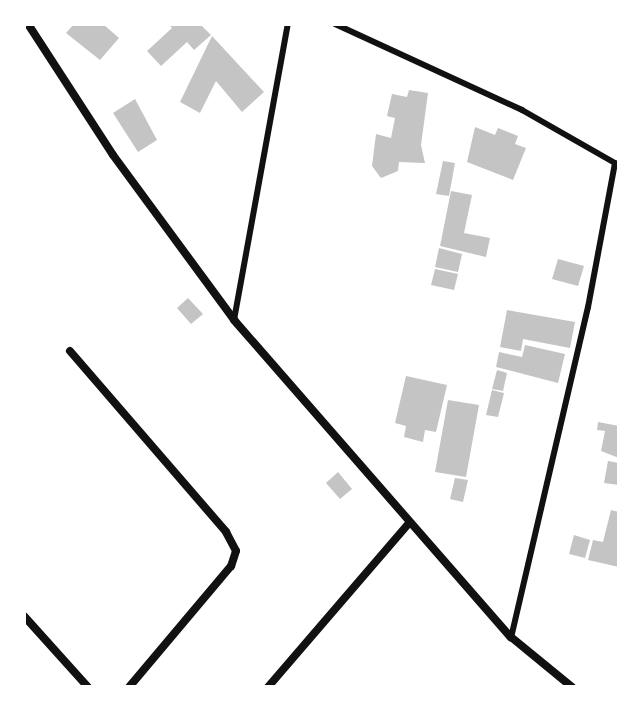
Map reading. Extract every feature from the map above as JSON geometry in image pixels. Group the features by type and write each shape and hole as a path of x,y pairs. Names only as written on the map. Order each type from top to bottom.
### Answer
{"street":[{"path":"28,24 113,155 234,320 511,637 572,687"},
{"path":"70,351 226,532 236,551 231,566 129,687"},
{"path":"268,687 409,523"},
{"path":"24,616 88,687"}],"lane":[{"path":"234,320 288,24"},
{"path":"335,24 522,110 615,163 588,307 511,637"}],"building":[{"path":"74,24 103,24 119,38 100,60 66,33"},
{"path":"169,24 200,24 211,35 194,50 187,42 161,66 147,51 172,28"},
{"path":"212,36 264,92 242,112 216,81 200,113 180,102"},
{"path":"409,90 428,93 421,145 425,163 399,162 398,171 381,178 372,166 376,134 391,138 395,118 387,116 392,94 407,97"},
{"path":"135,99 157,140 138,152 113,113"},
{"path":"475,127 495,135 498,128 518,136 515,144 526,148 513,180 467,162"},
{"path":"443,161 455,163 449,196 436,194"},
{"path":"451,191 472,195 464,233 490,238 486,257 440,246"},
{"path":"439,248 462,254 458,272 435,267"},
{"path":"558,259 584,266 578,286 552,279"},
{"path":"435,269 458,274 454,290 431,285"},
{"path":"188,298 203,314 191,324 177,308"},
{"path":"507,310 575,322 570,348 523,339 521,351 500,347"},
{"path":"525,345 565,354 558,383 496,367 499,352 522,357"},
{"path":"497,370 507,373 503,391 492,389"},
{"path":"406,376 447,385 436,432 425,430 423,442 404,437 406,426 395,423"},
{"path":"492,390 504,393 498,417 486,415"},
{"path":"448,400 479,405 466,477 435,472"},
{"path":"598,422 619,426 619,458 601,451 605,431 597,430"},
{"path":"608,461 619,463 619,485 604,483"},
{"path":"338,472 352,489 340,499 326,483"},
{"path":"455,478 468,480 463,502 450,499"},
{"path":"611,510 619,512 619,567 588,560 593,540 603,542"},
{"path":"574,535 590,540 585,558 569,554"}]}
